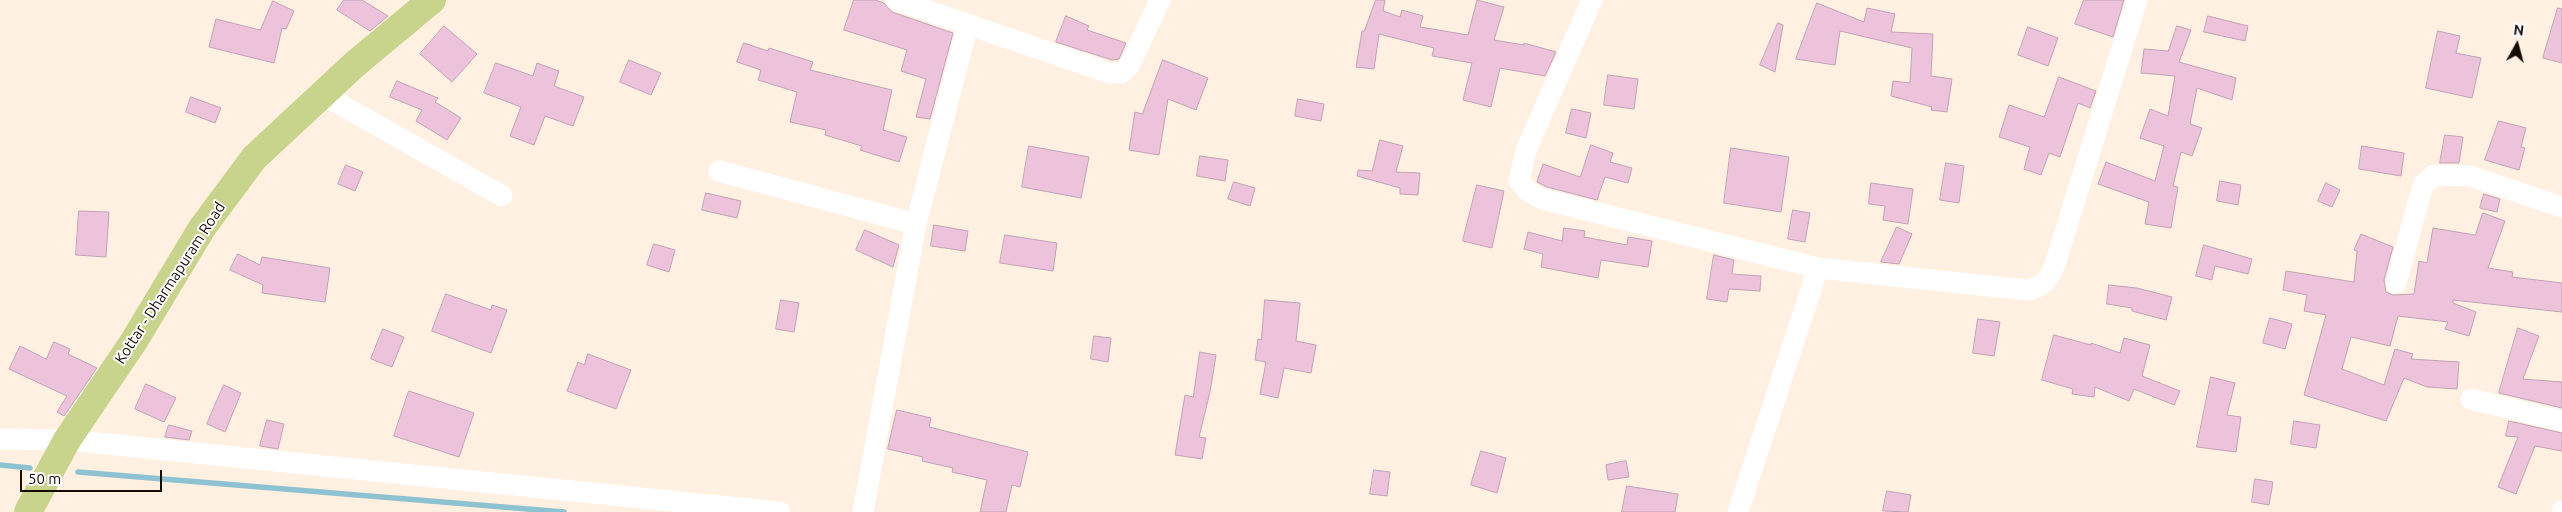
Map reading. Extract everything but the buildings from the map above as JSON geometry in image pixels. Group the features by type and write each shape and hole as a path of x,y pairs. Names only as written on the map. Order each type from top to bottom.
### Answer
{"main road":[{"name":"Kottar - Dharmapuram Road","path":"28,512 67,440 134,341 202,228 254,158 322,94 432,0"}],"street":[{"path":"896,0 1110,73 1122,73 1137,55 1160,0"},
{"path":"1592,0 1526,150 1519,181 1542,199 1818,268 2027,290 2038,288 2049,278 2055,264 2137,0"},
{"path":"864,512 916,224 968,24"},
{"path":"322,94 502,196"},
{"path":"720,171 916,224"},
{"path":"2396,283 2424,184 2434,175 2470,176 2562,207"},
{"path":"1738,512 1818,268"},
{"path":"2471,399 2562,421"},
{"path":"0,439 67,440 780,512"}],"waterway":[{"path":"0,465 30,468"},
{"path":"78,472 564,512"}]}
